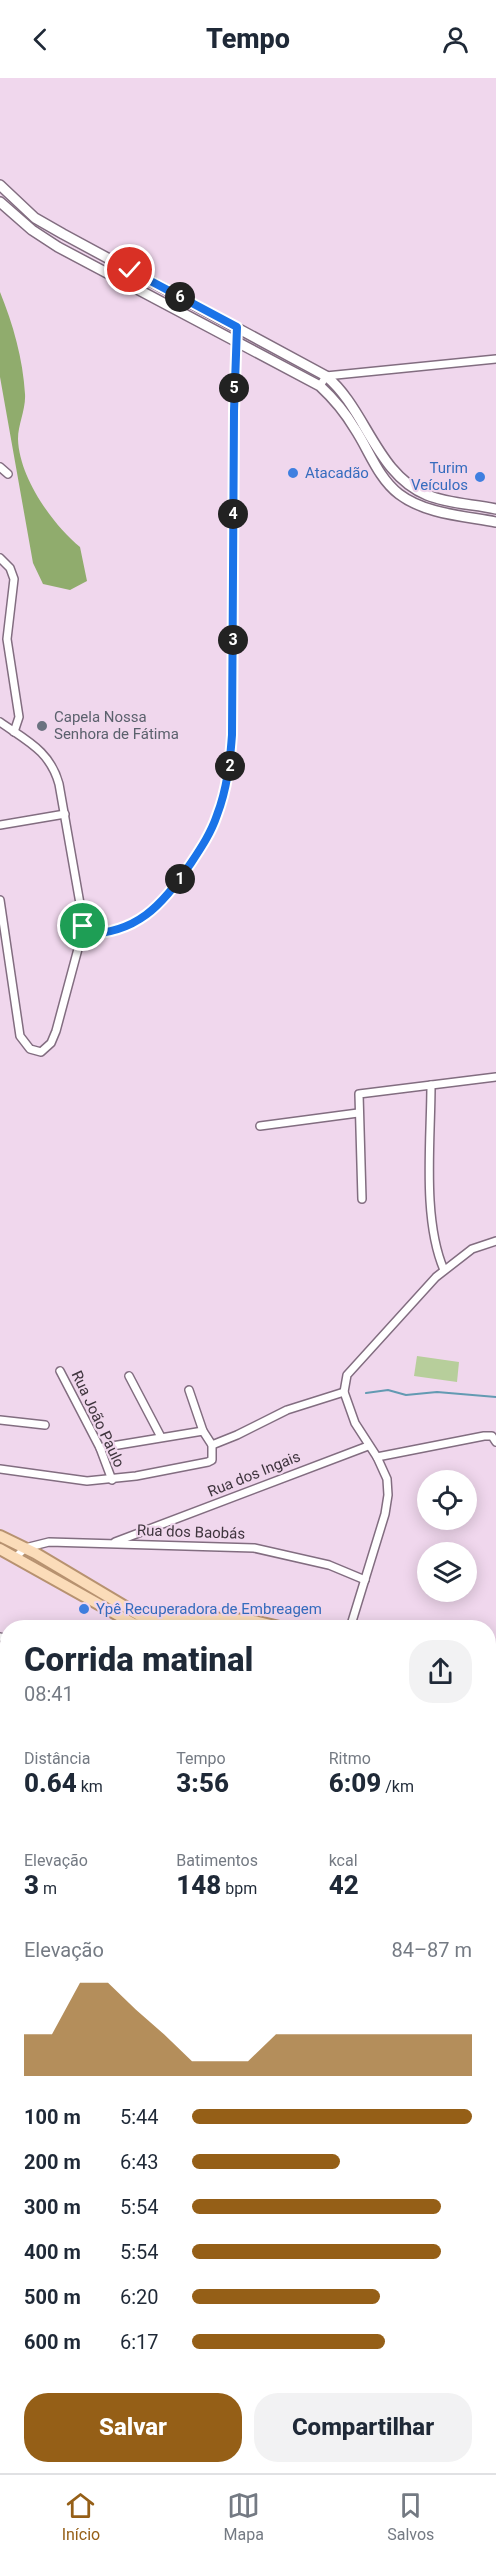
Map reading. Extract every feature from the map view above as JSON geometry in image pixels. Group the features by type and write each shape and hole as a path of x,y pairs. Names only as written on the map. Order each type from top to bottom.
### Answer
{"main road":[{"path":"0,185 35,218 326,376 348,399 388,463 413,488 438,498 496,509"},
{"path":"0,202 32,230 58,248 320,386 338,403 377,468 400,495 443,513 496,522"},
{"path":"0,1536 25,1548 148,1620"},
{"path":"0,1549 124,1620"},
{"path":"190,1620 227,1618 236,1620"}],"street":[{"path":"82,934 118,929 154,910 178,882 205,841 223,799 232,735 235,340 237,327"},
{"path":"320,386 326,376 496,359"},
{"path":"0,467 8,474"},
{"path":"0,558 10,568 14,579 7,639 19,717 14,732"},
{"path":"0,722 41,751 51,762 59,784 82,915 82,934 54,1037 44,1051 33,1052 25,1045 20,1032 0,900"},
{"path":"0,825 64,814"},
{"path":"362,1199 358,1098 362,1092 496,1077"},
{"path":"431,1085 431,1227 444,1270"},
{"path":"260,1126 358,1113"},
{"path":"352,1620 388,1496 387,1479 377,1457 355,1423 344,1392 347,1375 444,1270 472,1249 496,1241"},
{"name":"Rua João Paulo","path":"60,1371 100,1448 112,1479"},
{"path":"129,1376 161,1437"},
{"path":"0,1469 76,1481 112,1479 208,1462 212,1460 212,1445 203,1431 189,1390"},
{"path":"212,1445 287,1410 344,1392"},
{"path":"0,1420 45,1425"},
{"path":"100,1448 203,1431"},
{"path":"377,1457 484,1436 492,1436 496,1442"},
{"name":"Rua dos Ingais","path":"112,1543 368,1446"},
{"path":"152,1528 154,1544"},
{"name":"Rua dos Baobás","path":"25,1548 49,1542 254,1548 329,1565 365,1580"},
{"path":"16,1557 25,1548"}],"green space":[{"path":"0,292 17,342 24,381 25,400 18,439 24,469 48,513 80,547 87,581 70,590 43,584 33,563 0,377"},
{"path":"417,1356 459,1362 457,1382 414,1376"}],"waterway":[{"path":"366,1393 388,1390 406,1395 437,1392 496,1397"}],"place":[{"name":"Atacadão","path":"293,473"},
{"name":"Turim Veículos","path":"480,477"},
{"name":"Capela Nossa Senhora de Fátima","path":"42,726"},
{"name":"Ypê Recuperadora de Embreagem","path":"84,1609"}],"route":[{"path":"83,926 82,934 91,934 132,924 154,910 178,882 210,832 217,816 229,769 232,735 232,530 237,327 130,270"}]}
